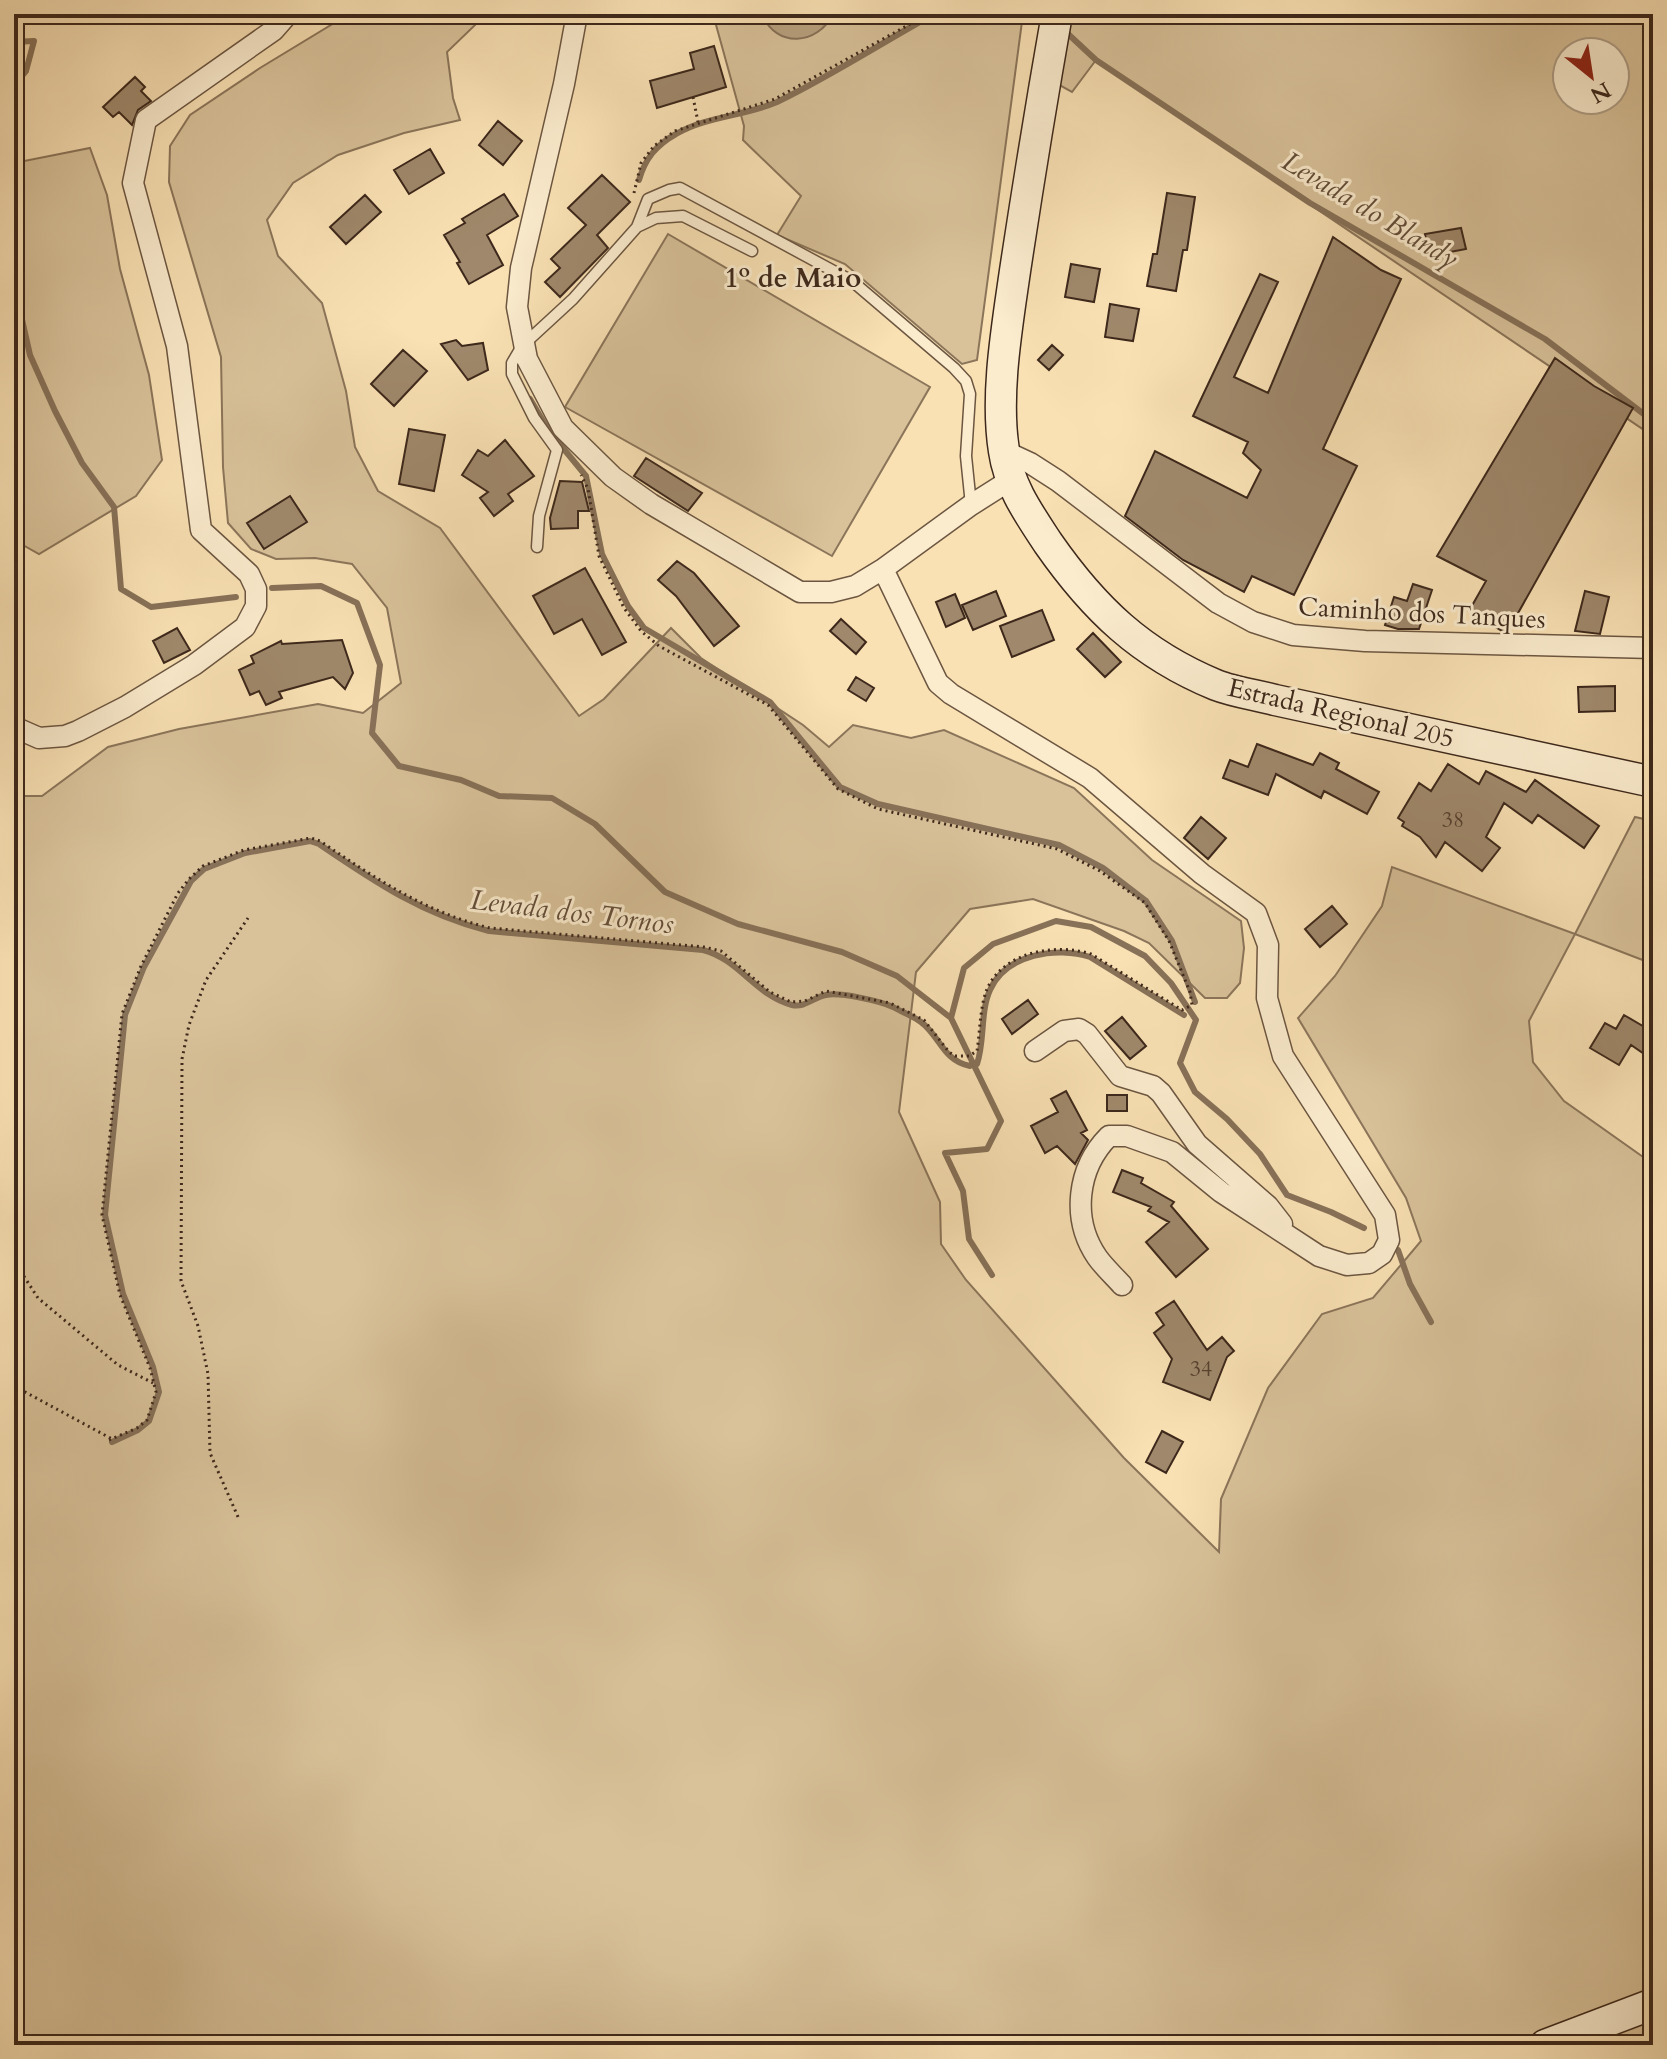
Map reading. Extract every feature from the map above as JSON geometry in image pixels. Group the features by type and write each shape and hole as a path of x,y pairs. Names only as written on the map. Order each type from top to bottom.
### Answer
{"main road":[{"name":"Estrada Regional 205","path":"1057,14 1010,308 1002,379 1008,465 1021,503 1070,574 1096,605 1146,647 1218,686 1653,782"},
{"path":"1545,2045 1653,2004"}],"street":[{"path":"14,727 39,738 65,736 78,731 194,665 245,627 254,614 256,589 249,574 201,530 177,346 133,183 146,120 274,30 288,14"},
{"path":"577,14 521,268 517,307 522,346 537,382 563,428 613,477 651,504 800,592 831,592 855,586 883,569 971,505 1008,465"},
{"name":"Caminho dos Tanques","path":"1008,465 1030,463 1218,603 1253,622 1293,635 1365,641 1653,648"},
{"path":"883,569 938,683 951,694 1090,778 1202,874 1256,913 1268,945 1267,998 1283,1056 1375,1197 1390,1233 1382,1254 1369,1263 1347,1265 1319,1256 1221,1192 1172,1152 1127,1136 1109,1136 1095,1151 1086,1172 1080,1202 1083,1226 1097,1256 1122,1285"},
{"path":"1035,1051 1064,1031 1079,1029 1087,1034 1120,1076 1153,1086 1161,1093 1197,1144 1268,1206 1288,1235"}],"lane":[{"path":"537,547 539,516 557,450 534,418 512,374 512,363 522,346 573,299 637,227 648,199 680,188 852,281 966,381 970,394 966,456 971,505"},
{"path":"637,227 656,218 683,216 752,251"}],"path":[{"path":"636,180 641,163 654,146 675,131 775,99 928,14"},
{"path":"693,97 698,122"},
{"path":"14,1386 110,1439 137,1428 147,1420 156,1392 120,1295 102,1215 122,1014 141,966 178,893 203,866 244,850 311,838 403,896 468,923 490,928 721,951 770,992 791,1002 805,1001 826,991 890,1003 924,1020 955,1056 969,1056 977,1051 987,990 1002,970 1030,953 1048,950 1091,954 1182,1010 1192,1005 1190,992 1169,941 1145,903 1100,871 1057,849 878,809 838,789 768,705 659,646 641,631 624,608 599,556 588,489 582,476 557,450"},
{"path":"238,1517 210,1453 208,1374 198,1326 181,1281 182,1059 189,1025 206,980 248,918"},
{"path":"14,1261 38,1298 118,1365 154,1383"}],"shaded area":[{"path":"338,14 495,14 476,24 447,52 453,98 460,120 404,133 338,155 293,183 267,220 278,256 322,303 346,391 355,447 378,491 440,528 579,716 604,699 671,628 701,658 803,725 829,747 853,725 911,738 944,730 1074,788 1152,860 1241,921 1244,948 1240,983 1227,998 1205,998 1149,943 1124,931 1033,899 970,909 916,972 899,1112 940,1202 941,1244 966,1280 1124,1458 1219,1552 1221,1499 1268,1388 1322,1314 1373,1298 1421,1241 1406,1198 1298,1018 1335,976 1382,906 1392,867 1575,934 1529,1021 1533,1062 1564,1101 1653,1164 1653,2045 14,2045 14,788 23,796 42,796 108,747 179,729 318,704 363,713 401,683 387,608 352,564 315,558 276,559 251,549 228,523 223,467 221,357 169,182 170,146 190,115 339,20"},
{"path":"713,14 1023,14 977,360 962,364 845,264 777,235 801,196 743,140 744,126"},
{"path":"762,14 833,14 818,32 797,39 777,33"},
{"path":"1068,14 1653,14 1653,436 1096,60 1072,92 1052,81"},
{"path":"90,148 107,195 120,269 149,375 162,460 136,496 39,554 14,540 14,163"},
{"path":"668,234 930,387 832,556 565,407"},
{"path":"1635,817 1653,821 1653,964 1575,934"}],"building":[{"path":"714,46 726,87 657,108 650,81 694,69 690,53"},
{"path":"135,77 145,87 141,91 151,101 138,110 132,125 119,112 113,117 103,107"},
{"path":"498,121 522,141 503,165 479,145"},
{"path":"430,149 444,173 409,194 394,170"},
{"path":"602,175 630,202 597,235 608,248 560,297 545,282 560,268 551,259 586,225 568,208"},
{"path":"1167,193 1195,197 1187,250 1183,250 1176,291 1147,286 1153,254 1157,254"},
{"path":"504,194 518,216 487,235 503,265 469,284 444,235 465,223 462,219"},
{"path":"365,195 381,212 346,244 330,227"},
{"path":"1461,228 1466,249 1429,256 1425,234"},
{"path":"1333,237 1381,270 1401,279 1323,449 1357,466 1294,595 1252,576 1244,592 1183,560 1125,516 1155,451 1247,498 1261,470 1243,453 1248,442 1193,416 1260,274 1278,282 1234,377 1268,393"},
{"path":"1071,264 1100,269 1094,302 1065,297"},
{"path":"1110,304 1139,309 1133,341 1105,337"},
{"path":"456,340 462,346 483,343 488,370 468,380 441,344"},
{"path":"1052,345 1063,355 1049,370 1038,360"},
{"path":"403,350 427,371 394,406 371,384"},
{"path":"1555,358 1594,386 1633,408 1508,631 1502,631 1469,611 1486,581 1437,556"},
{"path":"409,429 445,435 434,491 399,484"},
{"path":"505,440 534,476 508,494 513,501 494,516 480,498 488,492 462,475 478,450 488,456"},
{"path":"646,458 702,493 688,511 634,476"},
{"path":"560,481 582,482 589,511 578,511 578,528 551,529 550,518"},
{"path":"290,496 307,522 264,549 247,523"},
{"path":"677,561 694,573 739,626 714,646 676,596 658,580"},
{"path":"585,568 626,642 602,655 582,619 554,634 533,596"},
{"path":"1413,584 1432,590 1419,629 1398,629 1385,625 1394,597 1407,601"},
{"path":"996,591 1006,616 973,630 962,605"},
{"path":"1585,591 1609,597 1600,634 1575,631"},
{"path":"955,594 965,618 946,627 936,602"},
{"path":"1042,610 1054,640 1012,657 1000,626"},
{"path":"841,619 866,642 856,654 830,631"},
{"path":"177,628 190,650 164,663 153,641"},
{"path":"1093,633 1121,662 1105,677 1077,649"},
{"path":"342,640 353,673 345,689 333,677 279,692 282,698 266,705 259,691 250,695 239,670 254,663 251,656 281,641 282,644"},
{"path":"856,677 874,688 866,701 848,690"},
{"path":"1615,686 1615,711 1579,712 1578,687"},
{"path":"1257,744 1313,765 1320,753 1339,763 1336,769 1379,792 1367,814 1324,791 1321,798 1276,774 1268,795 1223,778 1230,760 1248,767"},
{"path":"1448,764 1479,784 1486,771 1526,792 1535,780 1599,826 1584,848 1538,815 1532,823 1504,803 1486,837 1500,848 1482,871 1445,842 1436,857 1420,837 1402,826 1404,822 1398,818 1419,783 1431,791"},
{"path":"1201,817 1226,838 1208,859 1184,838"},
{"path":"1332,906 1347,924 1320,947 1305,929"},
{"path":"1028,1000 1038,1014 1012,1034 1002,1019"},
{"path":"1624,1015 1653,1032 1653,1060 1631,1045 1619,1065 1590,1048 1605,1023 1616,1029"},
{"path":"1122,1017 1146,1046 1130,1059 1105,1031"},
{"path":"1066,1091 1087,1130 1081,1133 1088,1140 1075,1164 1057,1146 1045,1153 1031,1126 1058,1112 1051,1099"},
{"path":"1107,1095 1127,1095 1127,1111 1107,1111"},
{"path":"1122,1170 1143,1178 1141,1183 1174,1202 1171,1206 1208,1249 1176,1277 1146,1242 1169,1222 1148,1211 1151,1207 1113,1192"},
{"path":"1174,1301 1207,1350 1222,1337 1234,1351 1227,1357 1210,1400 1163,1382 1172,1359 1154,1333 1164,1325 1156,1313"},
{"path":"1162,1431 1183,1442 1166,1473 1146,1462"}],"waterway":[{"name":"Levada dos Tornos","path":"639,180 652,153 676,134 700,123 777,102 934,14"},
{"name":"Levada do Blandy","path":"1067,33 1096,60 1310,203 1545,339 1653,421"},
{"path":"14,42 34,41 26,71 14,85"},
{"path":"14,297 18,302 30,355 55,411 82,463 114,507 121,589 151,607 236,597"},
{"name":"Levada dos Tornos","path":"530,399 549,431 586,476 602,554 628,606 644,628 770,702 840,787 878,804 1059,845 1103,868 1146,901 1172,941 1195,1002"},
{"path":"272,588 321,586 357,603 380,665 372,733 399,766 461,780 499,796 552,798 595,824 665,892 738,924 842,952 897,976 951,1018 1001,1121 987,1149 945,1153 963,1191 969,1239 992,1275"},
{"name":"Levada dos Tornos","path":"112,1442 149,1421 159,1392 153,1367 123,1294 105,1215 125,1015 144,967 191,881 204,869 245,853 310,841 421,906 489,931 703,950 727,961 768,994 792,1005 832,994 887,1005 921,1022 948,1054 970,1066"},
{"path":"951,1018 964,968 993,944 1056,921 1091,927 1145,956 1171,983 1196,1020 1180,1063 1195,1092 1227,1119 1260,1154 1287,1195 1364,1228"},
{"name":"Levada dos Tornos","path":"977,1064 990,990 1008,968 1034,956 1063,952 1090,957 1184,1015"},
{"path":"1398,1250 1410,1284 1431,1322"}],"district":[{"name":"1º de Maio","path":"793,278"}]}
